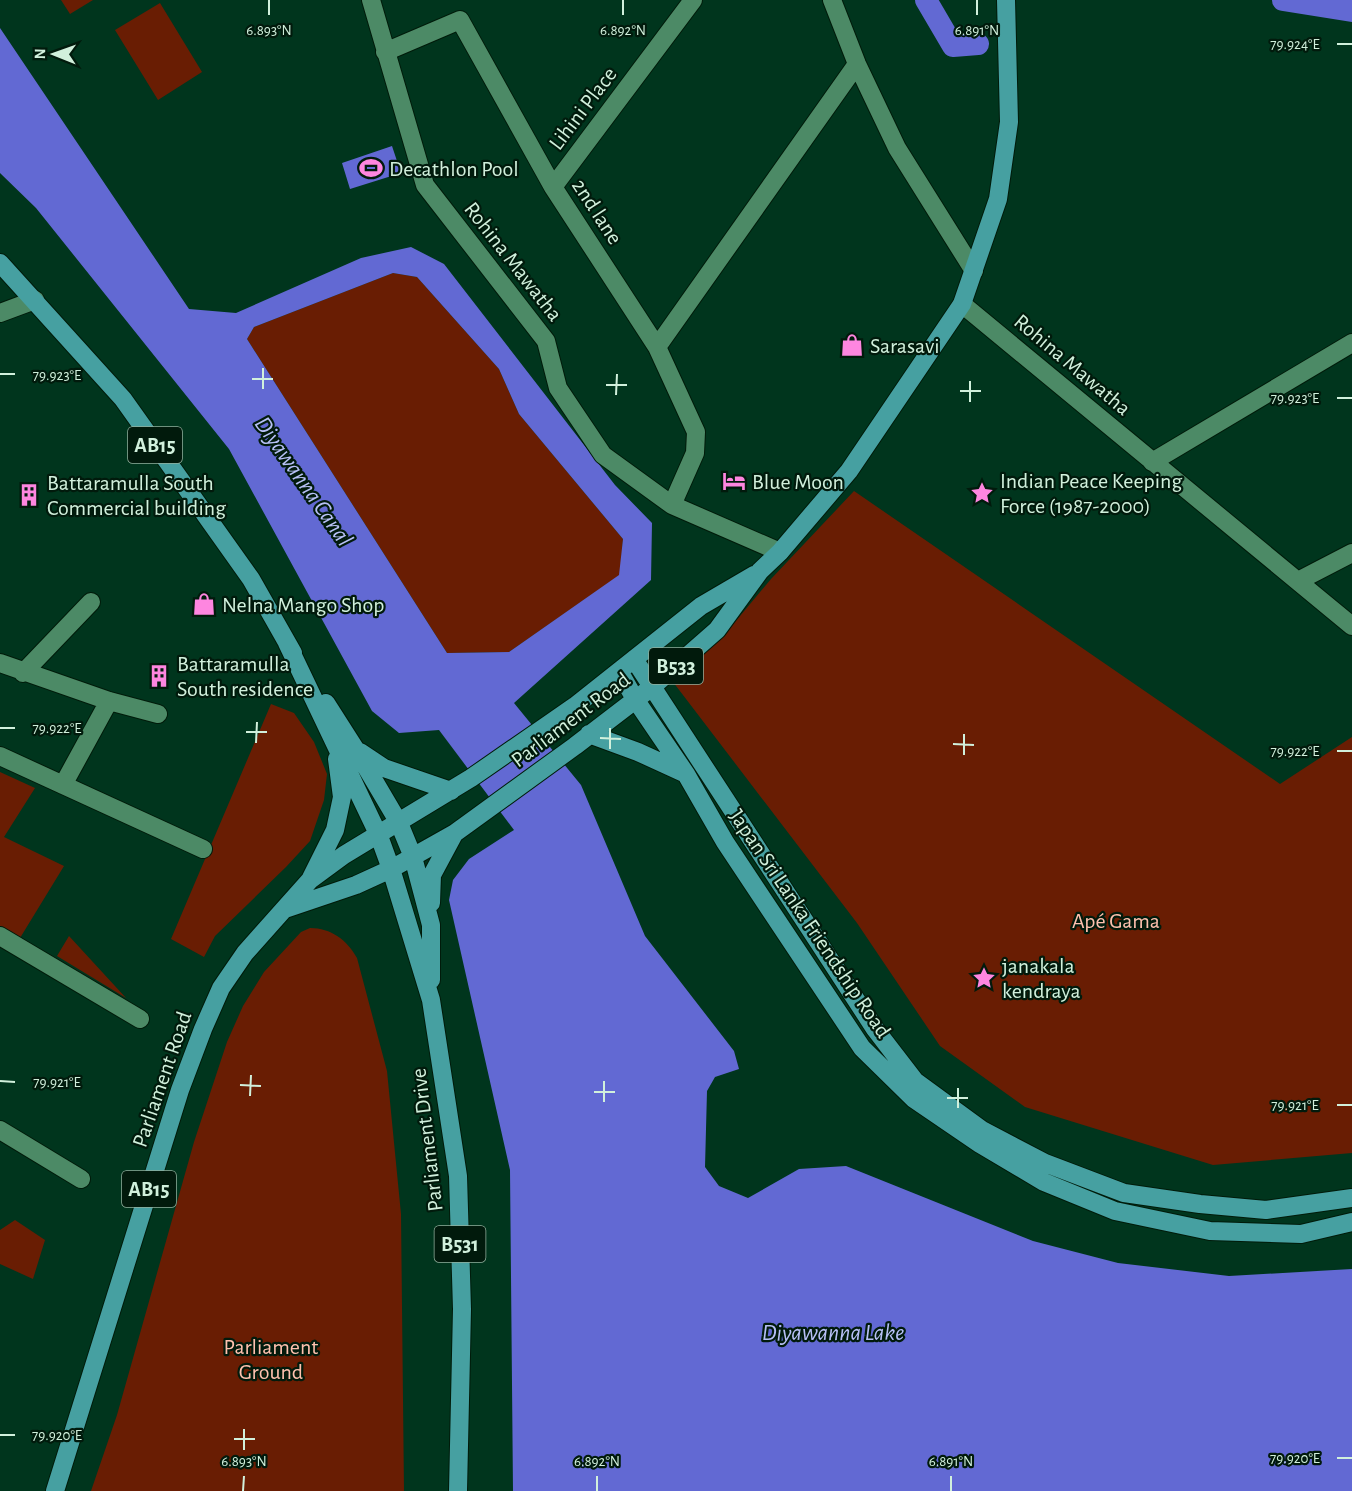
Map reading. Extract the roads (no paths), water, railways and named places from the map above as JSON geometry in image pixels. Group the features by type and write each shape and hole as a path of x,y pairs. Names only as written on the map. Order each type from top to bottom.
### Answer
{"main road":[{"name":"Parliament Road","path":"285,909 356,885 413,857 486,811 583,740 651,687 717,630 760,571 780,552 849,471 962,304 998,199 1009,122 1006,0"},
{"name":"AB15","path":"0,263 123,399 251,579 287,643 356,750 399,823 413,857"},
{"name":"Parliament Road","path":"54,1491 180,1090 221,988 235,966 310,879 344,855 451,792 576,706 701,606 760,571"},
{"name":"AB15","path":"287,643 379,836 391,869"},
{"name":"Japan Sri Lanka Friendship Road","path":"634,659 876,1029 915,1081 982,1130 1045,1163 1124,1193 1200,1204 1266,1210 1352,1198"},
{"name":"Japan Sri Lanka Friendship Road","path":"619,671 635,699 686,774 725,842 862,1048 914,1099 980,1144 1044,1182 1115,1211 1210,1232 1301,1234 1352,1222"},
{"path":"583,740 638,752 686,774"},
{"path":"310,879 334,830 342,797 334,742"},
{"path":"356,750 384,768 451,792"},
{"name":"B531","path":"431,925 432,874 455,832"},
{"name":"Parliament Drive","path":"413,857 431,925 431,1000"},
{"name":"Parliament Drive","path":"391,869 431,1000 458,1176 462,1309 458,1491"}],"street":[{"name":"Rohina Mawatha","path":"371,0 425,185 546,341 558,387 603,455 672,505 780,552"},
{"name":"Lihini Place","path":"553,187 693,0"},
{"path":"832,0 857,64 897,148 974,271"},
{"name":"2nd lane","path":"385,52 460,20 553,187 657,347 696,432 695,453 672,505"},
{"path":"657,347 857,64"},
{"path":"0,313 35,300"},
{"name":"Rohina Mawatha","path":"962,304 1352,626"},
{"path":"1152,462 1352,343"},
{"path":"1298,581 1352,553"},
{"path":"23,673 91,602"},
{"path":"0,663 23,673 109,701 158,714"},
{"path":"63,785 109,701"},
{"path":"0,756 203,849"},
{"path":"0,936 140,1019"},
{"path":"0,1130 81,1179"}],"water":[{"name":"Diyawanna Lake","path":"0,28 189,309 236,313 361,258 411,247 444,264 615,485 652,523 651,580 514,703 581,785 645,936 734,1051 739,1069 715,1077 707,1091 705,1167 719,1186 748,1198 799,1169 846,1166 1033,1241 1118,1263 1229,1276 1352,1269 1352,1491 513,1491 510,1170 449,900 453,880 469,859 514,830 439,730 399,733 372,711 229,449 36,208 0,173","holes":["393,273 417,277 499,369 519,414 623,539 619,575 509,652 447,653 247,339 254,327"]},
{"name":"Decathlon Pool","path":"392,146 401,173 350,189 342,163"}],"waterway":[{"path":"926,0 953,46 978,44"},
{"path":"1283,0 1352,11"}],"place":[{"name":"Decathlon Pool","path":"371,168"},
{"name":"Sarasavi","path":"852,345"},
{"name":"Blue Moon","path":"734,481"},
{"name":"Indian Peace Keeping Force (1987-2000)","path":"982,493"},
{"name":"Battaramulla South Commercial building","path":"29,495"},
{"name":"Nelna Mango Shop","path":"204,604"},
{"name":"Battaramulla South residence","path":"159,676"},
{"name":"janakala kendraya","path":"984,978"}],"water label":[{"name":"Diyawanna Canal","path":"304,481"}],"park label":[{"name":"Apé Gama","path":"1116,920"},
{"name":"Parliament Ground","path":"271,1358"}]}
